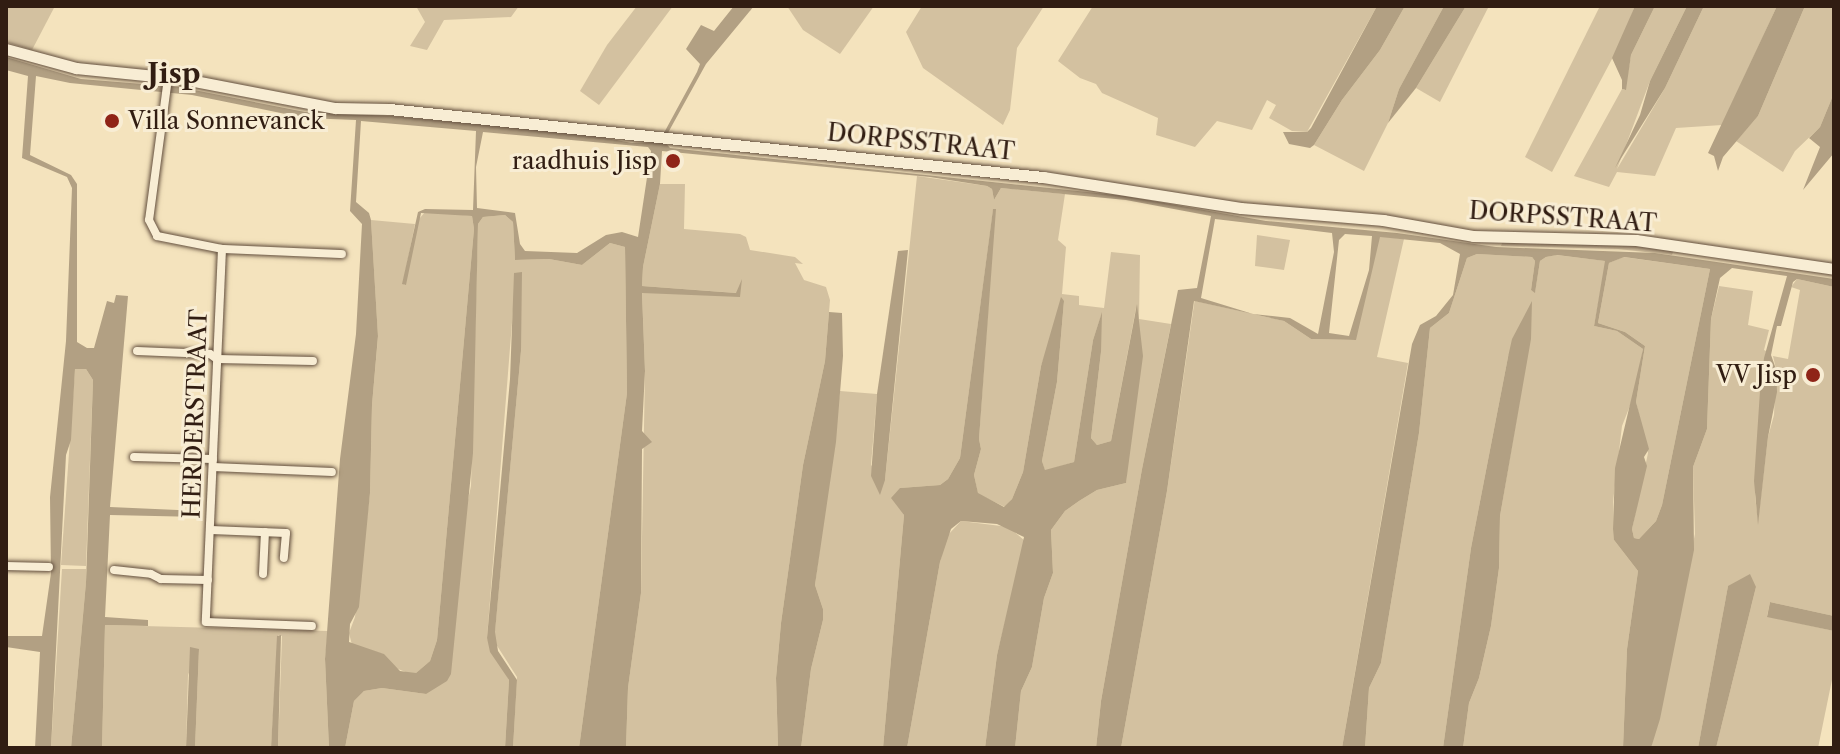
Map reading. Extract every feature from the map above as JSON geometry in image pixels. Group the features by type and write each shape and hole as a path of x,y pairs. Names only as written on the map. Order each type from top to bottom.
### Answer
{"street":[{"name":"DORPSSTRAAT","path":"6,49 76,68 335,108 389,109 656,135 1043,177 1241,208 1383,220 1473,236 1636,240 1834,269"},
{"path":"168,81 149,220 157,236 222,249 342,254"},
{"name":"HERDERSTRAAT","path":"222,249 206,622 312,626"},
{"path":"137,351 210,354 217,359 313,361"},
{"path":"134,457 332,472"},
{"path":"211,530 286,533 284,558"},
{"path":"263,574 265,532"},
{"path":"6,566 49,567"},
{"path":"114,570 151,574 161,579 208,580"}],"shaded area":[{"path":"6,6 55,6 32,50 6,42"},
{"path":"416,6 519,6 511,17 444,20 427,50 410,46 425,22"},
{"path":"637,6 673,6 599,105 580,91 607,45"},
{"path":"734,6 754,6 706,64 669,131 665,142 670,148 1125,196 1266,221 1397,233 1496,247 1655,253 1834,279 1834,287 1797,279 1793,282 1781,326 1777,326 1771,355 1776,369 1777,392 1768,437 1758,525 1754,481 1760,391 1764,358 1787,276 1732,268 1720,278 1711,319 1707,429 1693,467 1694,550 1660,719 1651,748 1623,748 1627,649 1638,571 1614,540 1613,529 1615,468 1643,349 1617,331 1594,326 1605,261 1557,255 1546,257 1540,261 1535,293 1531,290 1535,261 1532,257 1477,254 1467,258 1449,313 1430,328 1419,433 1381,663 1369,688 1365,748 1342,748 1412,344 1420,325 1436,316 1453,295 1460,254 1440,243 1380,237 1356,340 1311,339 1284,321 1194,301 1167,491 1121,748 1096,748 1101,701 1142,469 1178,290 1197,288 1211,216 1126,200 1001,188 994,200 992,189 987,186 930,177 662,151 660,184 642,286 736,293 742,279 740,297 642,293 645,371 642,431 652,442 642,449 641,593 628,688 626,748 579,748 627,393 625,247 610,243 582,265 549,259 515,260 513,222 505,215 483,217 478,224 473,453 451,674 447,681 426,694 382,688 364,691 354,701 345,748 329,748 325,659 340,459 356,334 362,224 350,211 356,120 305,118 192,95 70,83 36,76 30,155 71,175 77,184 77,342 94,348 107,301 114,303 116,295 128,296 110,507 200,511 200,517 110,515 105,617 148,620 148,626 105,625 102,748 71,748 86,582 93,380 86,369 75,369 71,440 66,455 51,748 35,748 40,652 6,647 6,636 42,636 51,573 50,497 66,341 72,188 67,177 22,158 28,76 6,70 6,57 81,79 179,87 305,112 392,116 591,135 632,143 659,142 700,64 686,49 701,25 714,31","holes":["361,121 476,131 473,210 425,209 418,212 402,284 406,285 421,213 472,216 474,229 437,640 430,661 416,673 400,671 384,654 349,642 350,624 359,607 370,493 372,405 378,336 369,213 356,202","483,132 648,147 651,151 638,237 622,232 606,235 577,253 525,251 520,244 515,213 477,208 476,167","1215,219 1332,233 1334,252 1318,334 1290,318 1253,314 1201,298","1345,234 1372,236 1369,270 1349,336 1329,333 1339,240","1624,257 1710,269 1662,505 1656,521 1639,539 1634,538 1632,529 1647,466 1644,457 1649,449 1636,402 1645,346 1625,332 1598,323 1609,263"]},
{"path":"787,6 874,6 840,54 803,30"},
{"path":"922,6 1044,6 1017,48 1010,110 1003,125 923,68 906,32"},
{"path":"1093,6 1377,6 1307,132 1292,131 1269,118 1276,105 1267,100 1252,130 1217,121 1195,147 1156,135 1158,118 1102,93 1096,84 1080,78 1058,61"},
{"path":"1377,6 1405,6 1380,50 1342,100 1314,145 1310,148 1289,144 1283,132 1307,132 1311,128"},
{"path":"1405,6 1444,6 1399,89 1388,123 1364,171 1314,145 1342,100 1380,50"},
{"path":"1444,6 1466,6 1416,88 1388,123 1399,89"},
{"path":"1466,6 1489,6 1440,102 1416,88"},
{"path":"1600,6 1635,6 1621,42 1552,172 1525,157"},
{"path":"1635,6 1655,6 1631,55 1626,90 1622,89 1622,80 1612,58"},
{"path":"1655,6 1687,6 1650,81 1617,169 1665,88 1704,6 1777,6 1722,125 1676,128 1655,176 1617,172 1609,187 1574,176 1622,89 1625,90 1631,55"},
{"path":"1687,6 1704,6 1665,88 1615,168 1640,115 1650,81"},
{"path":"1777,6 1805,6 1758,116 1723,157 1718,171 1714,156 1708,153"},
{"path":"1805,6 1834,6 1834,93 1820,127 1795,151 1783,172 1736,141 1758,116"},
{"path":"1834,93 1834,153 1803,190 1820,147 1809,138 1820,127"},
{"path":"917,176 987,186 992,189 994,200 1001,188 1065,194 1058,240 1066,247 1062,294 1079,296 1079,305 1104,308 1111,252 1140,255 1139,319 1171,324 1142,469 1101,701 1096,748 1015,748 1021,691 1032,667 1044,598 1053,573 1051,530 1065,511 1079,501 1097,490 1126,483 1136,308 1111,441 1097,445 1091,438 1101,352 1101,316 1093,340 1074,462 1045,471 1042,461 1057,382 1064,301 1041,366 1023,472 1012,499 1005,507 978,494 974,475 981,449 979,439 995,209 960,458 948,479 940,485 900,488 899,506 904,515 883,748 801,748 811,669 823,620 823,609 815,585 840,391 877,394 871,465 885,480"},
{"path":"660,184 685,184 684,229 740,234 746,237 750,250 795,257 803,264 795,263 804,280 826,287 830,300 825,361 803,465 781,623 776,678 778,748 626,748 628,688 641,593 645,371 642,292 737,293 642,286"},
{"path":"993,209 996,209 979,439 981,449 974,475 978,493 1004,507 1012,499 1023,472 1041,366 1061,297 1064,301 1057,382 1042,461 1045,470 1074,462 1093,340 1102,312 1101,352 1091,438 1097,445 1111,441 1137,304 1143,356 1126,483 1097,490 1079,501 1065,511 1051,530 1053,573 1044,598 1032,667 1021,691 1015,748 985,748 997,655 1024,537 997,524 961,521 951,529 940,562 907,748 883,748 904,515 891,498 900,488 940,485 948,479 960,458"},
{"path":"426,211 472,216 474,229 437,640 430,661 415,674 393,667 383,654 352,645 349,633 355,617 370,493 372,405 378,337 371,220 415,224 405,285 419,219"},
{"path":"505,215 513,222 515,260 549,259 582,265 610,243 625,247 627,393 579,748 513,748 517,677 494,641 521,351 516,272 487,638 509,680 505,748 345,748 354,701 364,691 382,688 426,694 471,486 478,224 483,217"},
{"path":"1257,235 1290,240 1284,270 1255,266"},
{"path":"1379,236 1404,239 1377,357 1408,363 1342,748 1121,748 1167,491 1195,298 1195,301 1284,321 1311,339 1355,340"},
{"path":"1503,241 1626,244 1674,249 1672,255 1618,249 1501,246"},
{"path":"908,250 885,480 880,495 871,476 877,394 898,251"},
{"path":"1477,254 1532,257 1535,261 1531,290 1535,292 1540,261 1546,257 1556,255 1606,261 1594,326 1617,331 1643,349 1635,393 1622,426 1613,502 1614,540 1638,571 1627,649 1623,748 1463,748 1469,703 1479,678 1491,626 1499,568 1500,516 1530,339 1529,309 1508,357 1471,548 1443,748 1365,748 1369,688 1381,663 1419,433 1430,328 1449,313 1467,258"},
{"path":"1623,257 1710,269 1662,505 1656,521 1639,539 1634,538 1632,529 1648,453 1636,402 1645,346 1625,332 1598,323 1609,263"},
{"path":"522,272 521,351 495,632 498,651 517,680 513,748 505,748 509,680 490,652 487,638 510,379 514,273"},
{"path":"1797,279 1834,287 1834,616 1770,602 1767,616 1834,631 1834,670 1818,748 1716,748 1756,587 1728,586 1698,748 1651,748 1695,534 1693,467 1707,429 1711,319 1719,286 1753,291 1748,325 1769,330 1764,350 1755,496 1758,520 1768,437 1774,415 1776,369 1773,356 1788,359 1800,290 1791,287"},
{"path":"1532,301 1531,339 1500,516 1499,568 1491,626 1479,678 1469,703 1463,748 1443,748 1471,548 1508,357 1512,339"},
{"path":"829,312 842,313 843,356 836,442 815,585 823,609 823,620 811,669 801,748 778,748 776,678 781,623 803,465 825,361"},
{"path":"75,369 86,369 93,380 86,566 61,565"},
{"path":"961,521 1009,527 1025,541 997,655 985,748 907,748 940,562 947,536"},
{"path":"62,569 86,569 86,582 71,748 51,748"},
{"path":"1750,574 1756,587 1716,748 1698,748 1728,586"},
{"path":"1770,602 1834,616 1834,631 1767,617"},
{"path":"105,625 328,631 325,659 329,748 278,748 282,636 278,635 271,748 195,748 199,649 188,675 186,748 102,748"},
{"path":"281,635 278,748 271,748 277,636"},
{"path":"190,647 199,649 195,748 186,748"}],"place":[{"name":"Villa Sonnevanck","path":"112,121"},
{"name":"raadhuis Jisp","path":"673,161"},
{"name":"VV Jisp","path":"1813,375"}],"district":[{"name":"Jisp","path":"174,73"}]}
